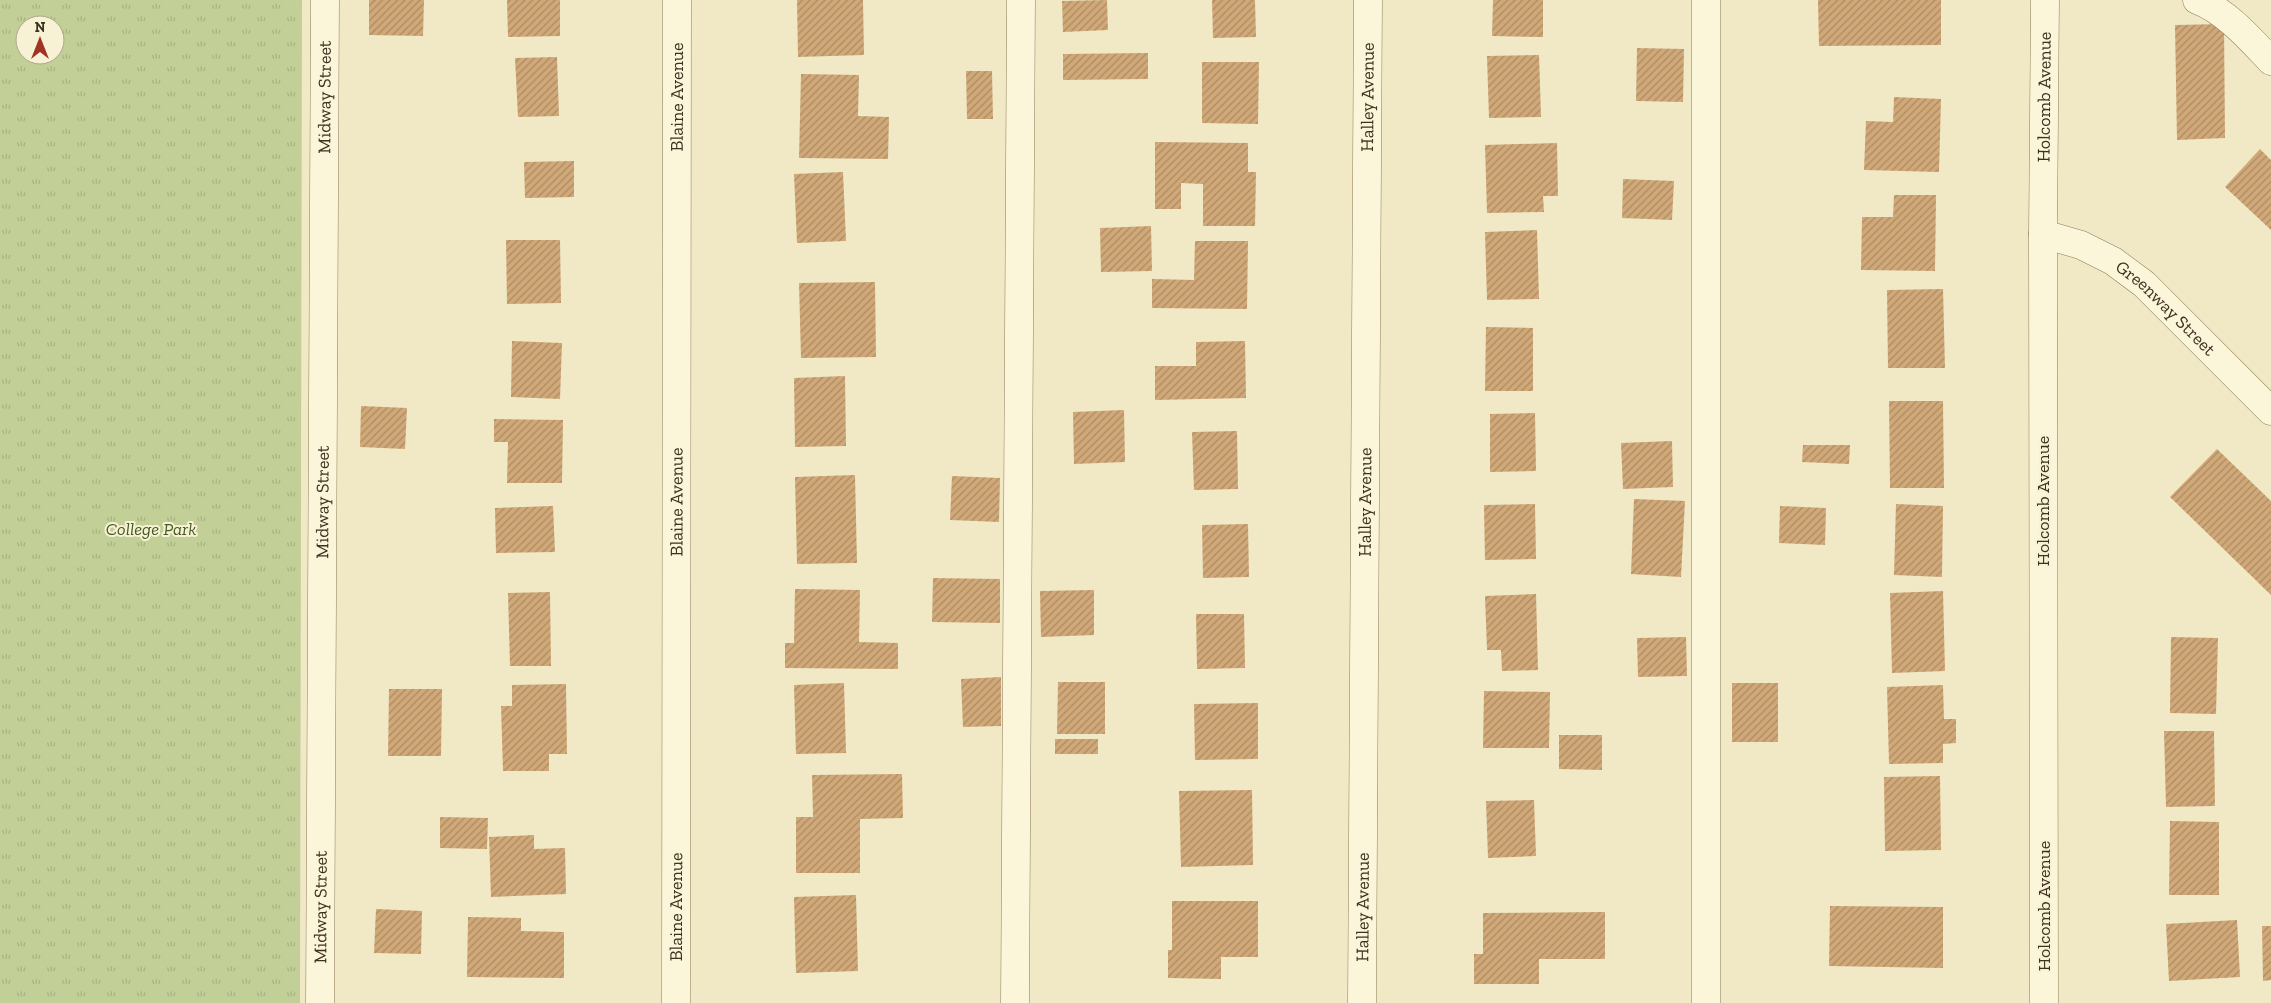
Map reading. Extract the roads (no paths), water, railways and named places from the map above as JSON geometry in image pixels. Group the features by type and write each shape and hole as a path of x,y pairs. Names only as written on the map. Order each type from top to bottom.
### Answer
{"street":[{"name":"Midway Street","path":"320,1003 324,0"},
{"name":"Blaine Avenue","path":"676,1003 677,0"},
{"path":"1015,1003 1021,0"},
{"name":"Halley Avenue","path":"1362,1003 1368,0"},
{"path":"1706,0 1706,1003"},
{"name":"Holcomb Avenue","path":"2044,1003 2043,234 2045,0"},
{"path":"2197,0 2206,4 2245,33 2271,61"},
{"name":"Greenway Street","path":"2043,234 2081,245 2113,260 2144,284 2271,411"}],"park label":[{"name":"College Park","path":"151,529"}]}
